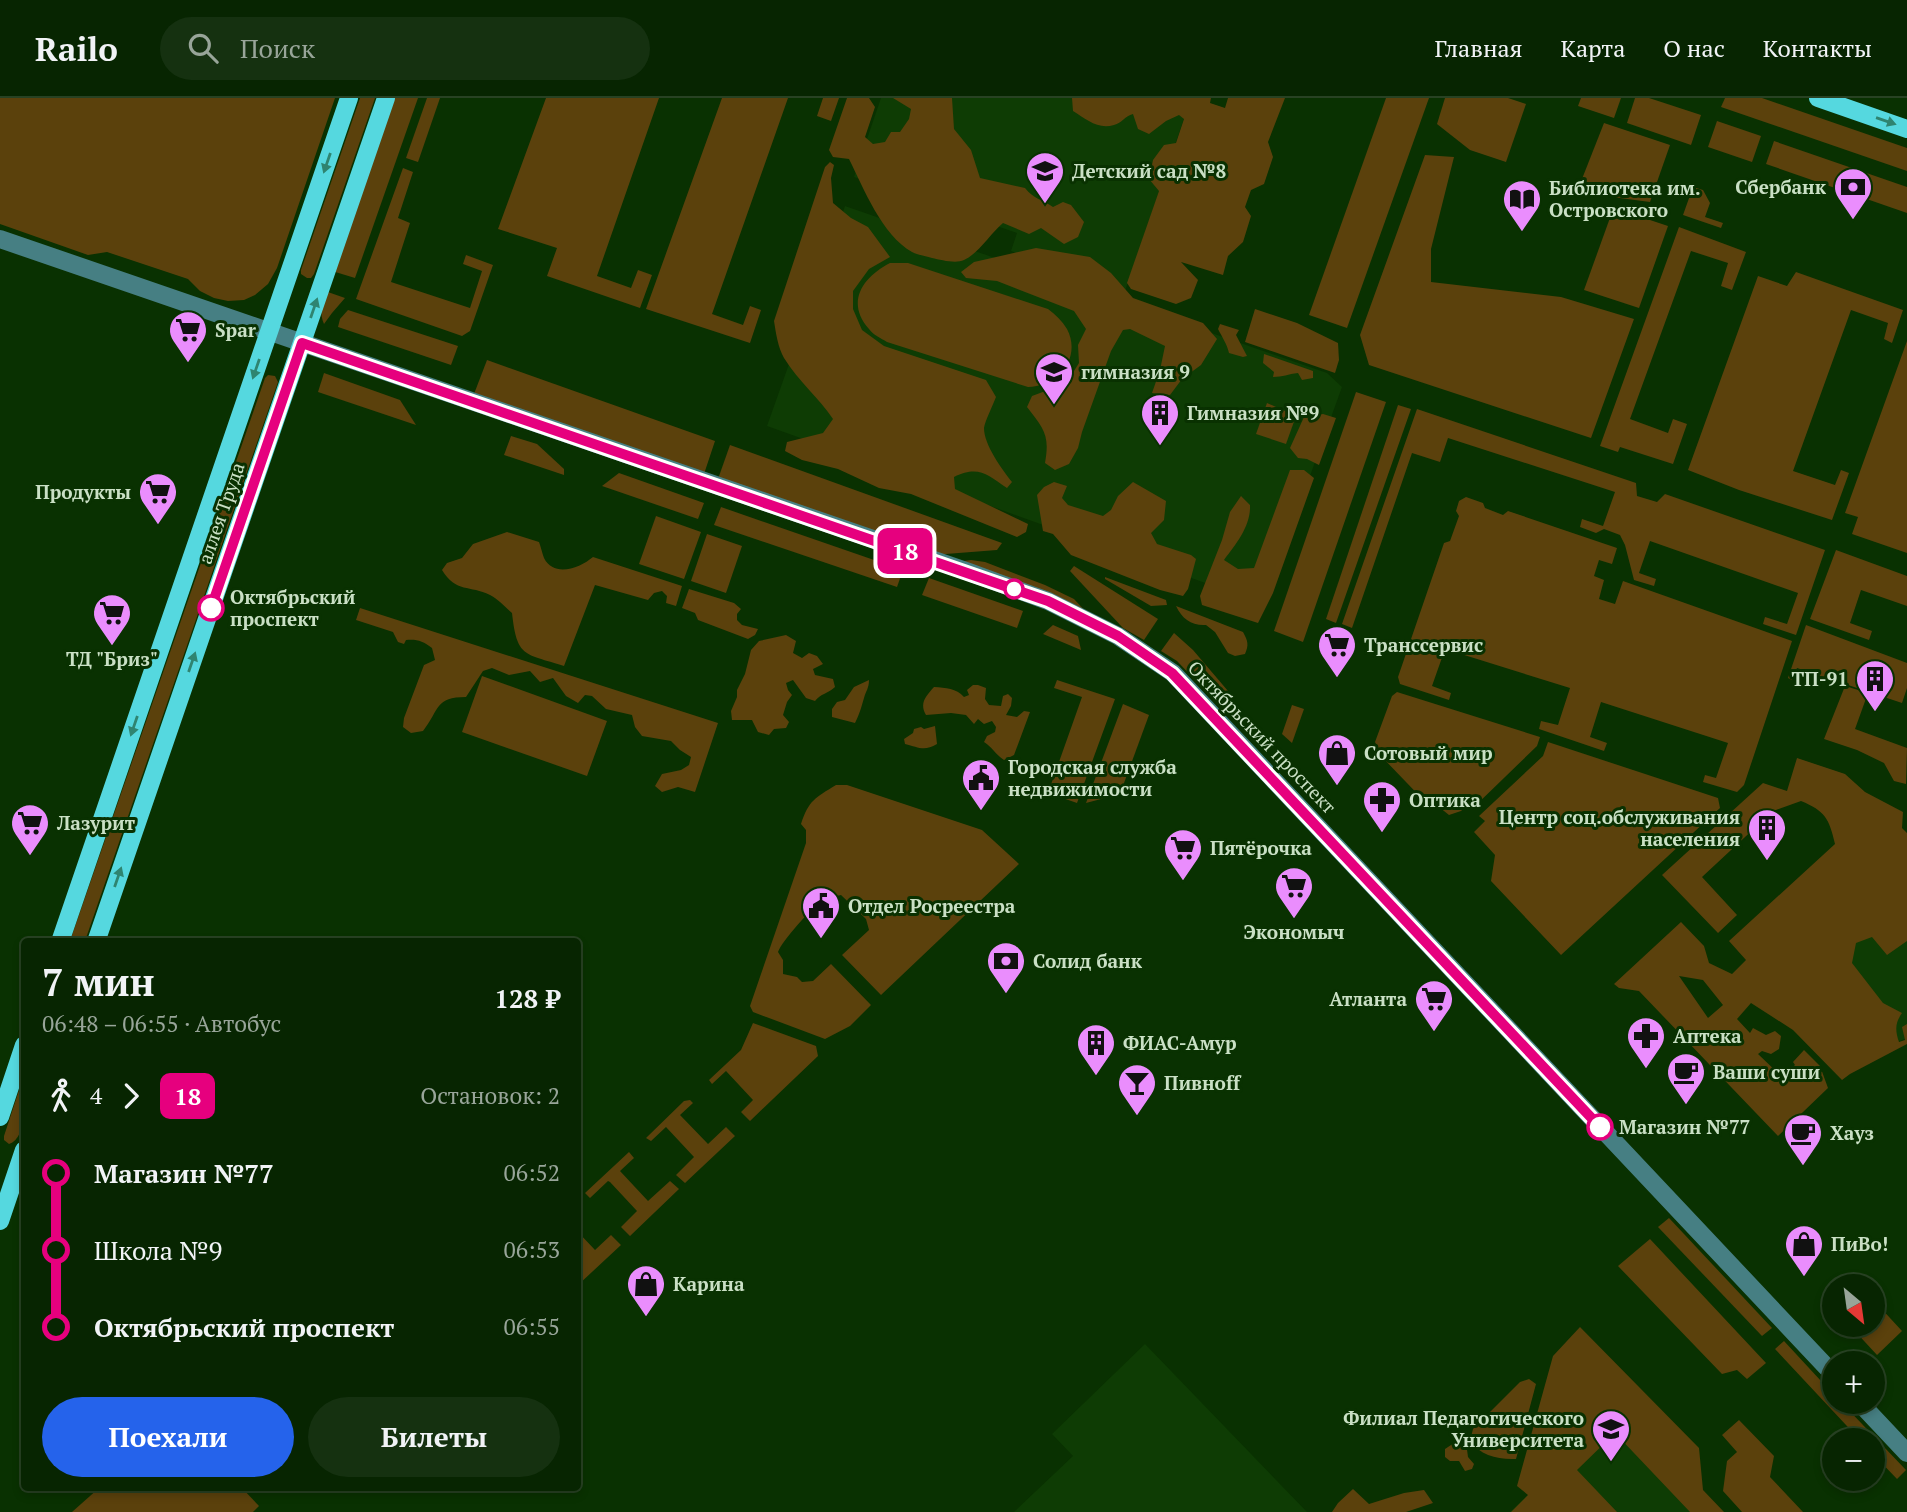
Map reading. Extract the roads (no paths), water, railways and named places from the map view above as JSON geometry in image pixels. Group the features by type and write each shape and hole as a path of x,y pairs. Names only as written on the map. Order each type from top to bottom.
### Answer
{"main road":[{"name":"аллея Труда","path":"61,938 349,98"},
{"name":"аллея Труда","path":"97,938 386,98"},
{"path":"1818,98 1907,129"},
{"path":"0,1117 21,1054"},
{"path":"0,1221 21,1159"}],"street":[{"name":"Октябрьский проспект","path":"0,239 1037,597 1118,636 1172,673 1822,1362"},
{"path":"1870,1414 1907,1453"}],"place":[{"name":"Детский сад №8","path":"1045,205"},
{"name":"Сбербанк","path":"1853,221"},
{"name":"Библиотека им. Островского","path":"1522,233"},
{"name":"Spar","path":"188,364"},
{"name":"гимназия 9","path":"1054,406"},
{"name":"Гимназия №9","path":"1160,447"},
{"name":"Продукты","path":"158,526"},
{"name":"Октябрьский проспект","path":"211,608"},
{"name":"ТД \"Бриз\"","path":"112,647"},
{"name":"Транссервис","path":"1337,679"},
{"name":"ТП-91","path":"1875,713"},
{"name":"Сотовый мир","path":"1337,787"},
{"name":"Городская служба недвижимости","path":"981,812"},
{"name":"Оптика","path":"1382,834"},
{"name":"Лазурит","path":"30,857"},
{"name":"Центр соц.обслуживания населения","path":"1767,862"},
{"name":"Пятёрочка","path":"1183,882"},
{"name":"Экономыч","path":"1294,920"},
{"name":"Отдел Росреестра","path":"821,940"},
{"name":"Солид банк","path":"1006,995"},
{"name":"Атланта","path":"1434,1033"},
{"name":"Аптека","path":"1646,1070"},
{"name":"ФИАС-Амур","path":"1096,1077"},
{"name":"Ваши суши","path":"1686,1106"},
{"name":"Пивнoff","path":"1137,1117"},
{"name":"Магазин №77","path":"1600,1127"},
{"name":"Хауз","path":"1803,1167"},
{"name":"ПиВо!","path":"1804,1278"},
{"name":"Карина","path":"646,1318"},
{"name":"Филиал Педагогического Университета","path":"1611,1463"}]}
